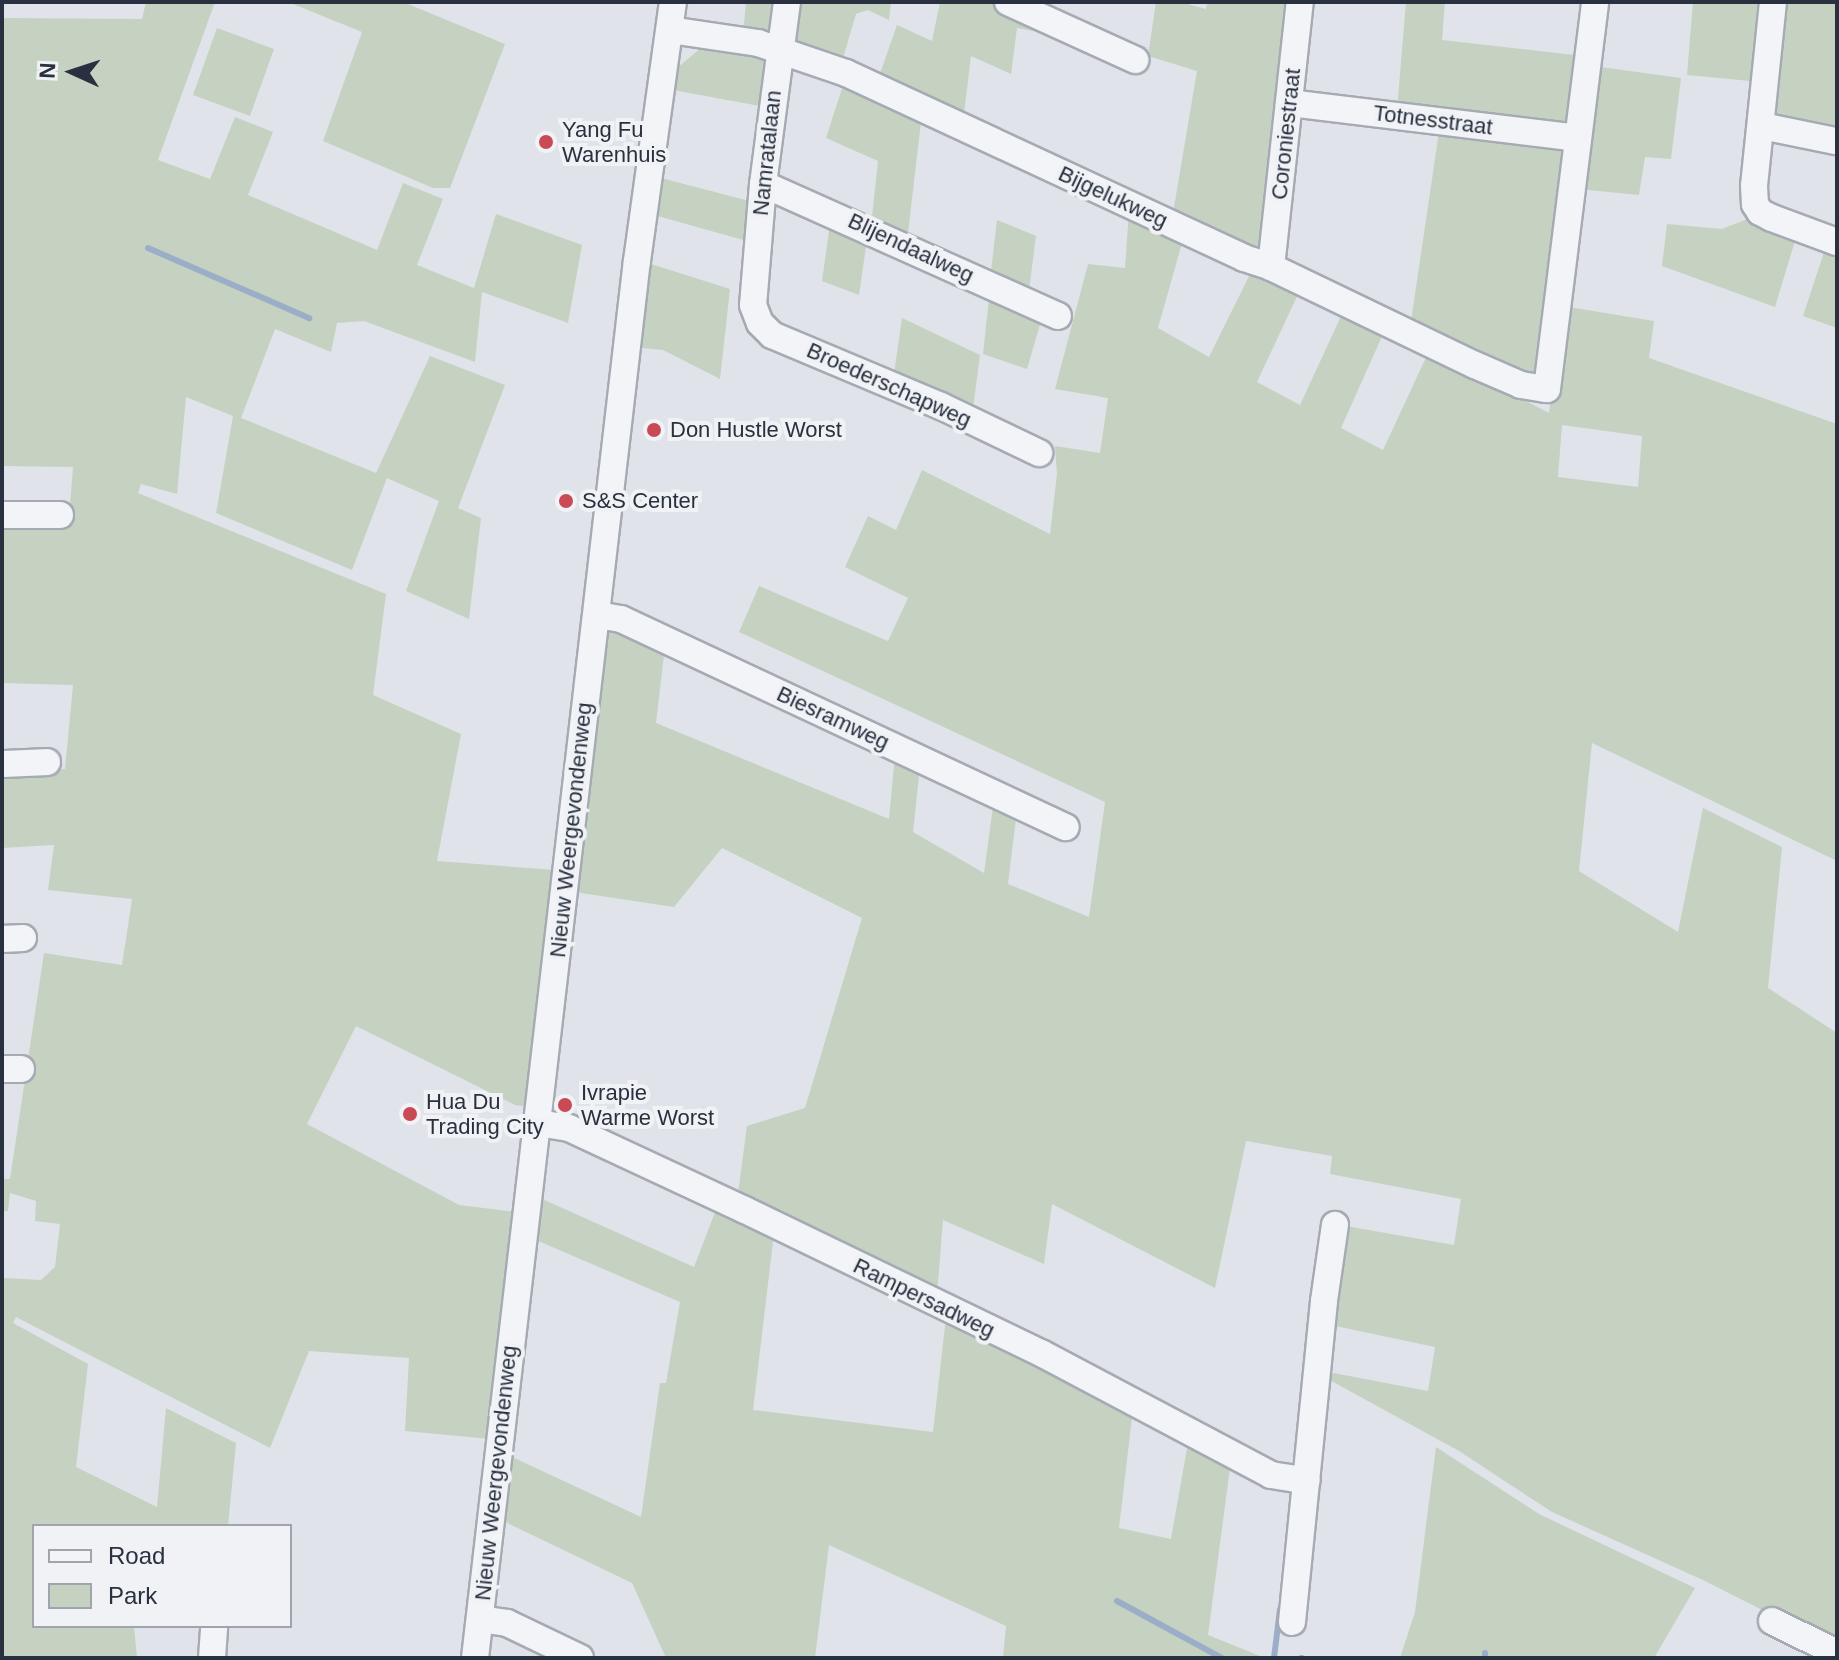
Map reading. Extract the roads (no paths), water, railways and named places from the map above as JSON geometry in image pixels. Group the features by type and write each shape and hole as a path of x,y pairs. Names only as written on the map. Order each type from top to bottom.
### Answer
{"street":[{"name":"Nieuw Weergevondenweg","path":"475,1658 637,261 673,2"},
{"name":"Namratalaan","path":"753,305 763,184 787,2"},
{"path":"1008,2 1135,60"},
{"name":"Coroniestraat","path":"1271,267 1300,2"},
{"path":"1578,138 1595,2"},
{"path":"1773,2 1754,186 1755,204 1760,212 1772,218 1837,242"},
{"name":"Bijgelukweg","path":"670,30 758,43 846,73 1244,258 1271,267 1475,365 1521,385 1547,389 1578,138"},
{"name":"Totnesstraat","path":"1289,103 1578,138"},
{"path":"1762,126 1836,141"},
{"name":"Blijendaalweg","path":"763,184 1058,316"},
{"name":"Broederschapweg","path":"753,305 760,323 772,335 941,406 1039,453"},
{"path":"2,515 60,515"},
{"name":"Biesramweg","path":"598,615 621,619 1066,827"},
{"path":"2,764 47,762"},
{"name":"Rampersadweg","path":"538,1123 569,1128 745,1210 1041,1353 1271,1475 1307,1481"},
{"path":"1292,1622 1324,1301 1335,1225"},
{"path":"480,1619 507,1623 580,1658"},
{"path":"1772,1621 1837,1653"},
{"path":"212,1658 214,1628"}],"waterway":[{"path":"148,248 309,318"},
{"path":"1117,1601 1222,1658"},
{"path":"1274,1658 1280,1609"},
{"path":"1485,1653 1485,1658"}],"place":[{"name":"Yang Fu Warenhuis","path":"546,142"},
{"name":"Don Hustle Worst","path":"654,430"},
{"name":"S&S Center","path":"566,501"},
{"name":"Ivrapie Warme Worst","path":"565,1105"},
{"name":"Hua Du Trading City","path":"410,1114"}]}
